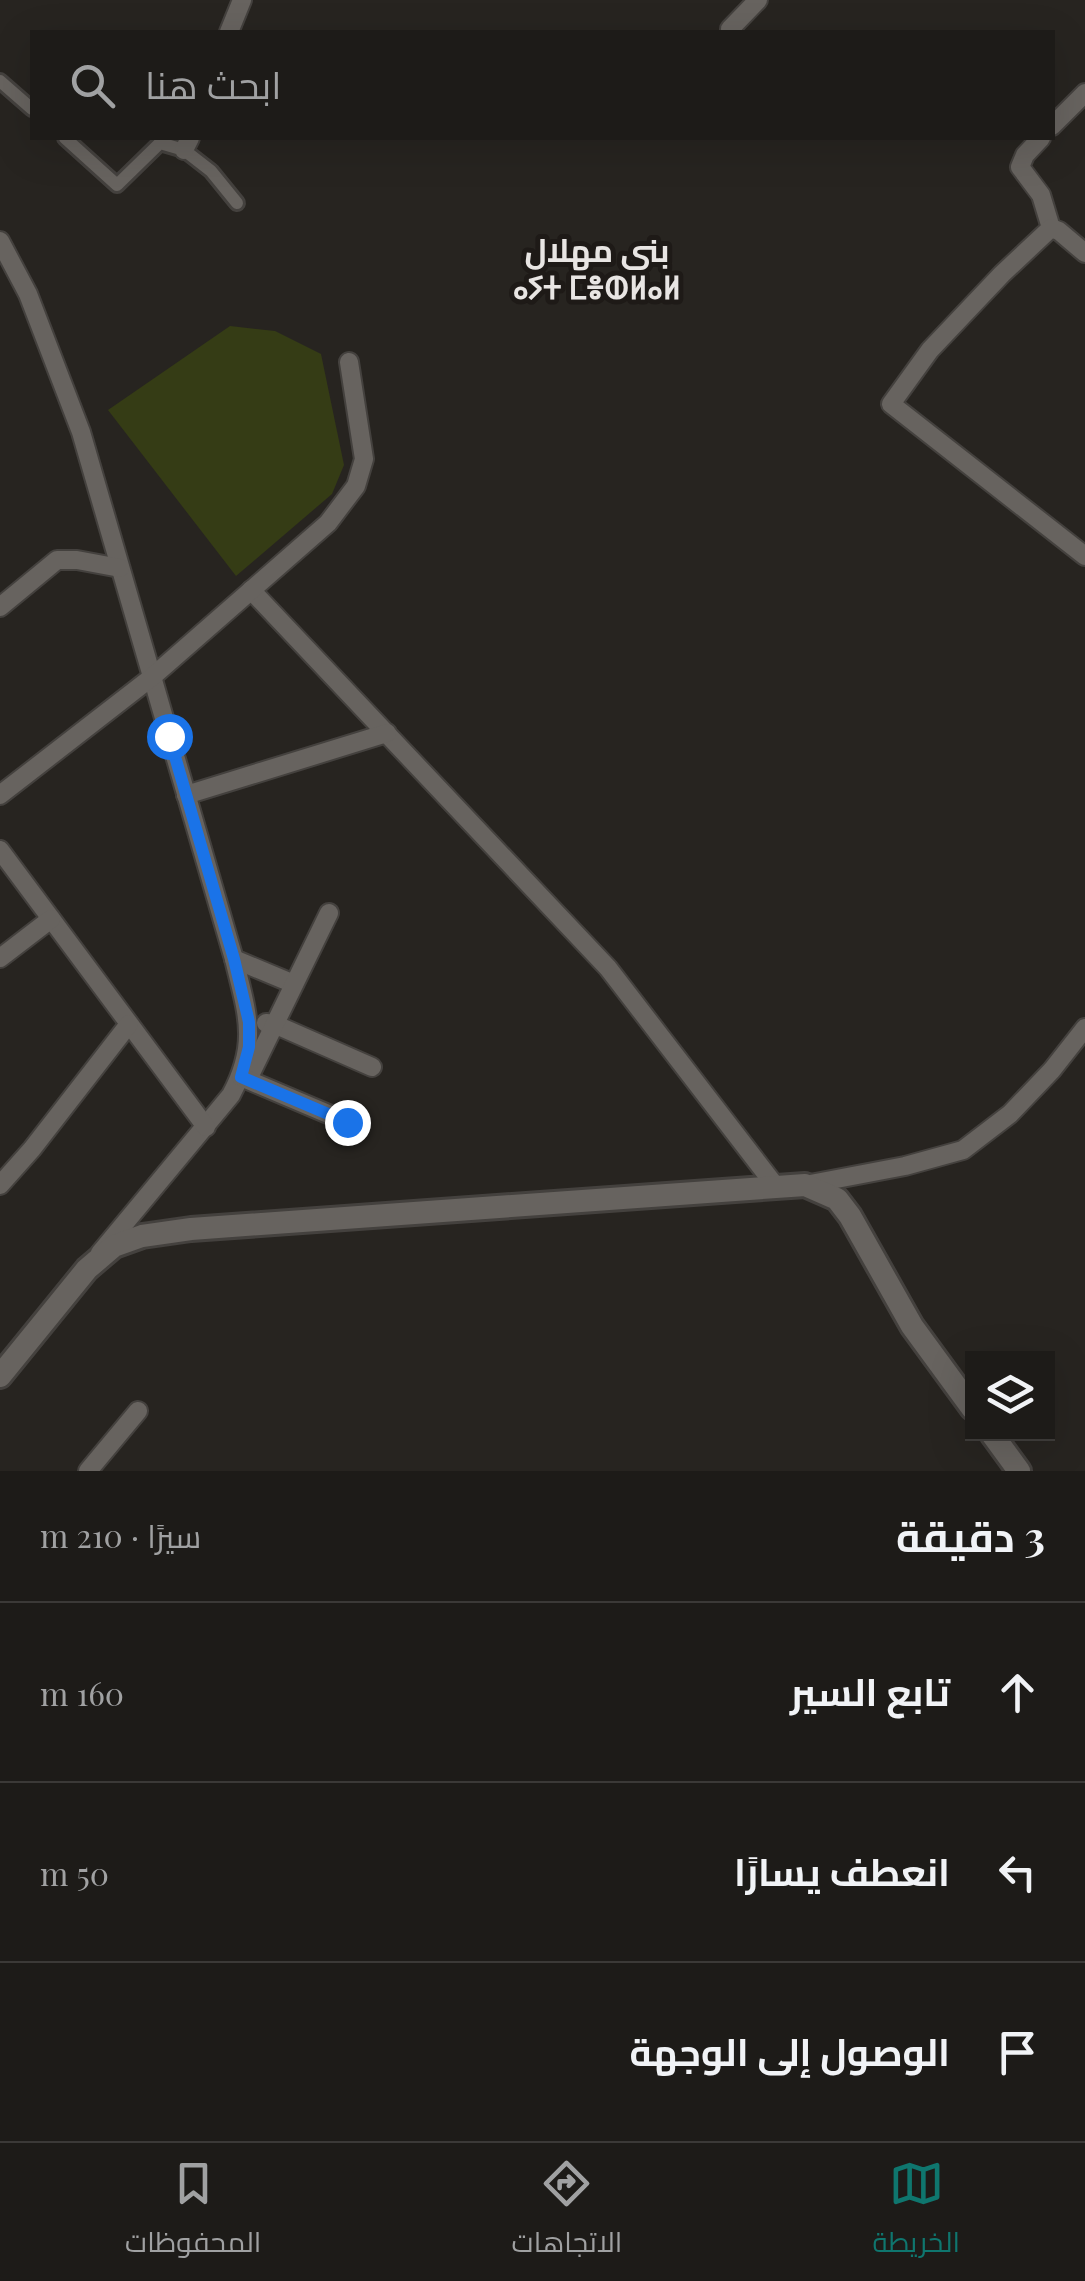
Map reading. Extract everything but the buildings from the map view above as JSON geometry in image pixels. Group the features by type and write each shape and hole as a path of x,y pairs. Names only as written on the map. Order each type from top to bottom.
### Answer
{"street":[{"path":"230,30 242,0"},
{"path":"730,29 758,0"},
{"path":"0,82 30,106"},
{"path":"1055,123 1085,92"},
{"path":"67,140 117,186 160,143 187,144 237,203"},
{"path":"1039,140 1024,155 1020,167 1040,195 1052,228"},
{"path":"1052,228 1085,253"},
{"path":"1052,228 930,350 891,404 1085,556"},
{"path":"0,241 28,294 81,432 234,959 249,1022 244,1078"},
{"path":"0,795 152,677 328,523 356,486 364,459 349,362"},
{"path":"0,607 57,560 120,568"},
{"path":"251,590 608,968 776,1188"},
{"path":"186,796 387,733"},
{"path":"0,850 206,1127"},
{"path":"0,1376 87,1269 133,1228 244,1078 329,913"},
{"path":"0,958 52,919"},
{"path":"234,959 294,984"},
{"path":"249,1022 274,1024 372,1067"},
{"path":"0,1185 129,1024"},
{"path":"133,1228 191,1229 776,1188 858,1176 963,1150 1010,1114 1085,1028"},
{"path":"244,1078 347,1122"},
{"path":"850,1216 849,1196 858,1176"},
{"path":"805,1185 837,1199 850,1216 912,1326 965,1398"},
{"path":"88,1471 138,1411"},
{"path":"997,1441 1019,1471"}],"green space":[{"path":"230,326 275,331 321,354 344,465 332,494 236,576 108,410"}],"district":[{"name":"بني مهلال ⴰⵢⵜ ⵎⴻⵀⵍⴰⵍ","path":"597,266"}],"route":[{"path":"169,736 249,1022 249,1047 241,1077 347,1122"}]}
